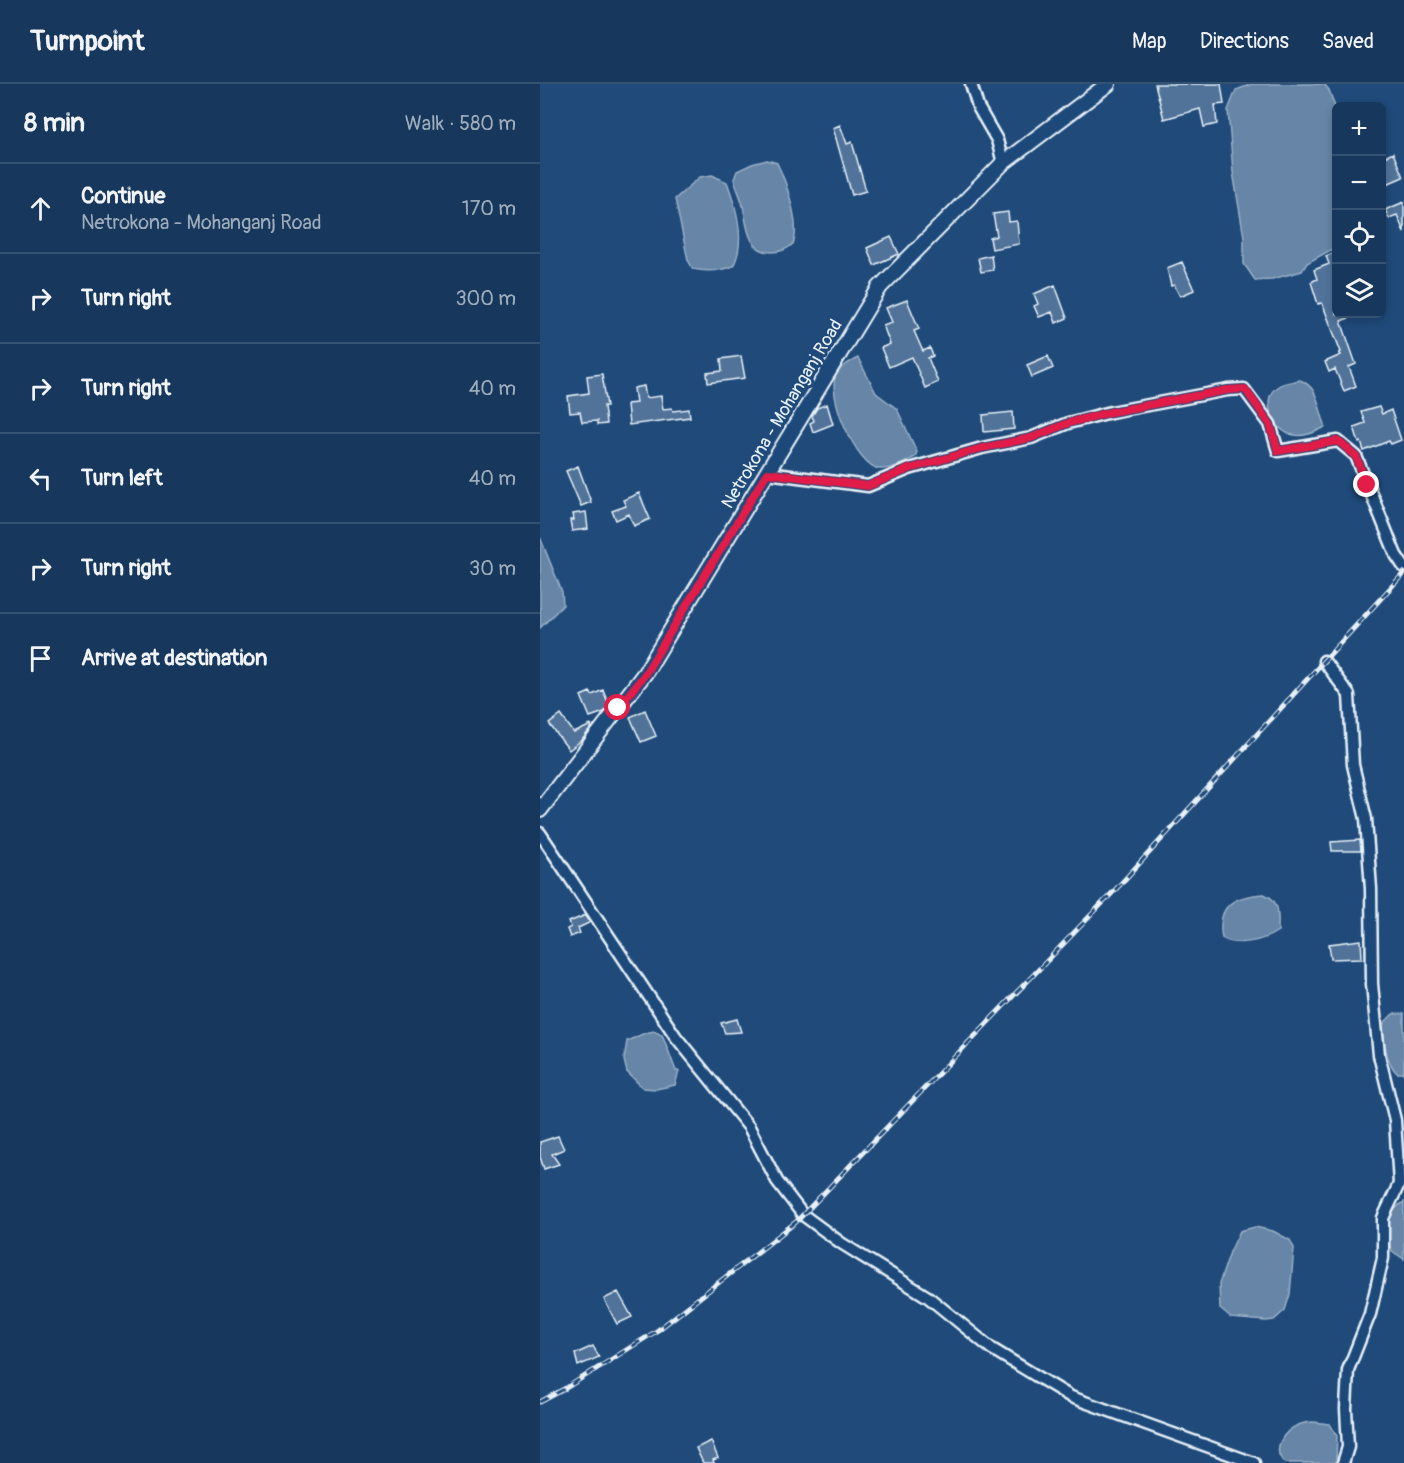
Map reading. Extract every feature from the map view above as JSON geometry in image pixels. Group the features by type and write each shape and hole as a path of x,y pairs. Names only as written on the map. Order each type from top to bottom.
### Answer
{"main road":[{"name":"Netrokona - Mohanganj Road","path":"540,810 645,674 880,286 1003,163 1108,84"}],"street":[{"path":"971,84 978,106 998,140 1003,163"},
{"path":"767,473 868,486 909,469 982,448 1031,438 1068,423 1111,412 1228,390 1245,389 1270,424 1278,451 1338,441 1356,456 1396,555 1404,567"},
{"path":"1324,661 1349,695 1353,765 1366,819 1371,889 1372,984 1379,1055 1395,1120 1399,1184 1383,1218 1383,1258 1370,1314 1348,1370 1346,1409 1348,1447 1343,1463"},
{"path":"540,833 676,1037 749,1127 777,1181 803,1215 841,1243 928,1298 992,1349 1071,1397 1254,1463"}],"water":[{"path":"1252,84 1324,84 1329,90 1333,102 1332,249 1307,263 1302,271 1272,279 1255,280 1244,264 1244,237 1233,172 1228,110 1236,90"},
{"path":"767,160 777,163 781,171 794,215 793,244 776,252 764,251 753,242 734,179 737,171"},
{"path":"712,175 727,182 737,213 739,246 733,266 723,269 698,270 693,269 688,260 675,199 700,177"},
{"path":"858,358 876,393 897,409 917,452 915,457 894,467 880,469 871,465 853,444 839,413 835,398 836,375 843,367"},
{"path":"1300,380 1306,383 1314,393 1325,427 1303,435 1289,434 1283,431 1274,420 1269,399 1277,387"},
{"path":"540,537 562,592 563,605 540,628"},
{"path":"1264,894 1276,905 1278,931 1250,942 1228,941 1222,938 1222,917 1230,904 1244,897"},
{"path":"1393,1014 1404,1014 1404,1073 1397,1073 1393,1069 1385,1043 1383,1024"},
{"path":"654,1031 662,1035 676,1071 679,1071 675,1085 656,1089 643,1088 627,1072 624,1060 627,1041"},
{"path":"1404,1202 1404,1259 1392,1251 1389,1244 1388,1224 1393,1211"},
{"path":"1255,1227 1273,1231 1290,1240 1294,1248 1290,1294 1285,1310 1274,1320 1231,1318 1220,1309 1219,1284 1230,1252 1240,1231"},
{"path":"1313,1422 1330,1424 1337,1436 1336,1463 1285,1463 1279,1452 1284,1436 1298,1425"}],"building":[{"path":"1155,84 1221,84 1224,104 1215,105 1217,124 1204,127 1200,109 1164,119"},
{"path":"840,125 847,144 852,142 866,191 852,195 833,128"},
{"path":"1393,153 1403,177 1386,184 1386,156"},
{"path":"1404,202 1404,232 1397,215 1389,218 1386,210"},
{"path":"1008,212 1009,222 1017,221 1019,244 992,249 990,238 997,236 993,214"},
{"path":"891,237 899,254 874,265 867,248"},
{"path":"1332,254 1332,318 1349,318 1341,321 1356,364 1349,367 1356,386 1344,391 1335,369 1329,372 1325,362 1341,355 1339,353 1341,352 1322,303 1318,304 1311,282 1317,279 1314,270 1329,264 1326,256"},
{"path":"991,255 993,270 981,272 978,258"},
{"path":"1182,262 1194,290 1180,296 1174,285 1171,286 1167,268"},
{"path":"1055,285 1067,318 1056,323 1052,312 1039,317 1034,306 1038,304 1034,294"},
{"path":"907,300 919,329 914,331 921,347 923,351 930,348 933,356 928,358 938,382 925,388 912,357 889,367 881,348 890,344 883,325 892,322 886,308"},
{"path":"741,356 745,378 708,383 707,373 722,371 721,359"},
{"path":"1048,356 1053,368 1032,377 1027,365"},
{"path":"602,374 607,406 604,406 606,424 597,425 597,421 582,422 580,412 570,413 568,396 589,393 587,376"},
{"path":"644,386 646,398 661,396 663,409 672,408 673,411 689,409 690,417 629,425 627,404 636,403 634,388"},
{"path":"827,404 833,424 813,432 810,423 814,421 812,416 817,408"},
{"path":"1379,407 1382,414 1391,410 1401,440 1391,444 1389,441 1364,451 1354,427 1365,423 1361,412"},
{"path":"1013,412 1014,429 984,432 983,415"},
{"path":"578,466 591,502 581,506 566,471"},
{"path":"639,493 650,519 634,526 629,514 616,520 612,511 626,506 623,500"},
{"path":"586,512 588,529 572,531 570,520 574,520 573,514"},
{"path":"603,690 609,705 604,712 590,717 581,696 590,692 592,695"},
{"path":"645,710 656,736 641,742 630,717"},
{"path":"561,715 574,733 591,725 592,727 582,740 569,750 549,724"},
{"path":"1360,840 1361,851 1332,851 1331,842"},
{"path":"586,915 591,922 578,928 580,933 570,937 567,929 571,927 569,922"},
{"path":"1361,940 1362,958 1331,959 1329,944"},
{"path":"737,1019 741,1032 725,1033 721,1023"},
{"path":"558,1136 564,1149 552,1154 559,1164 544,1169 540,1157 540,1142"},
{"path":"618,1292 632,1317 617,1324 604,1299"},
{"path":"593,1346 599,1357 578,1366 575,1354"},
{"path":"711,1441 718,1458 713,1460 714,1463 703,1463 696,1448"}],"railway":[{"path":"540,1402 658,1330 796,1222 1116,889 1404,573"}],"route":[{"path":"618,708 645,674 767,473 868,486 909,469 982,448 1031,438 1068,423 1111,412 1228,390 1245,389 1270,424 1278,451 1321,442 1338,441 1356,456 1367,485"}]}
